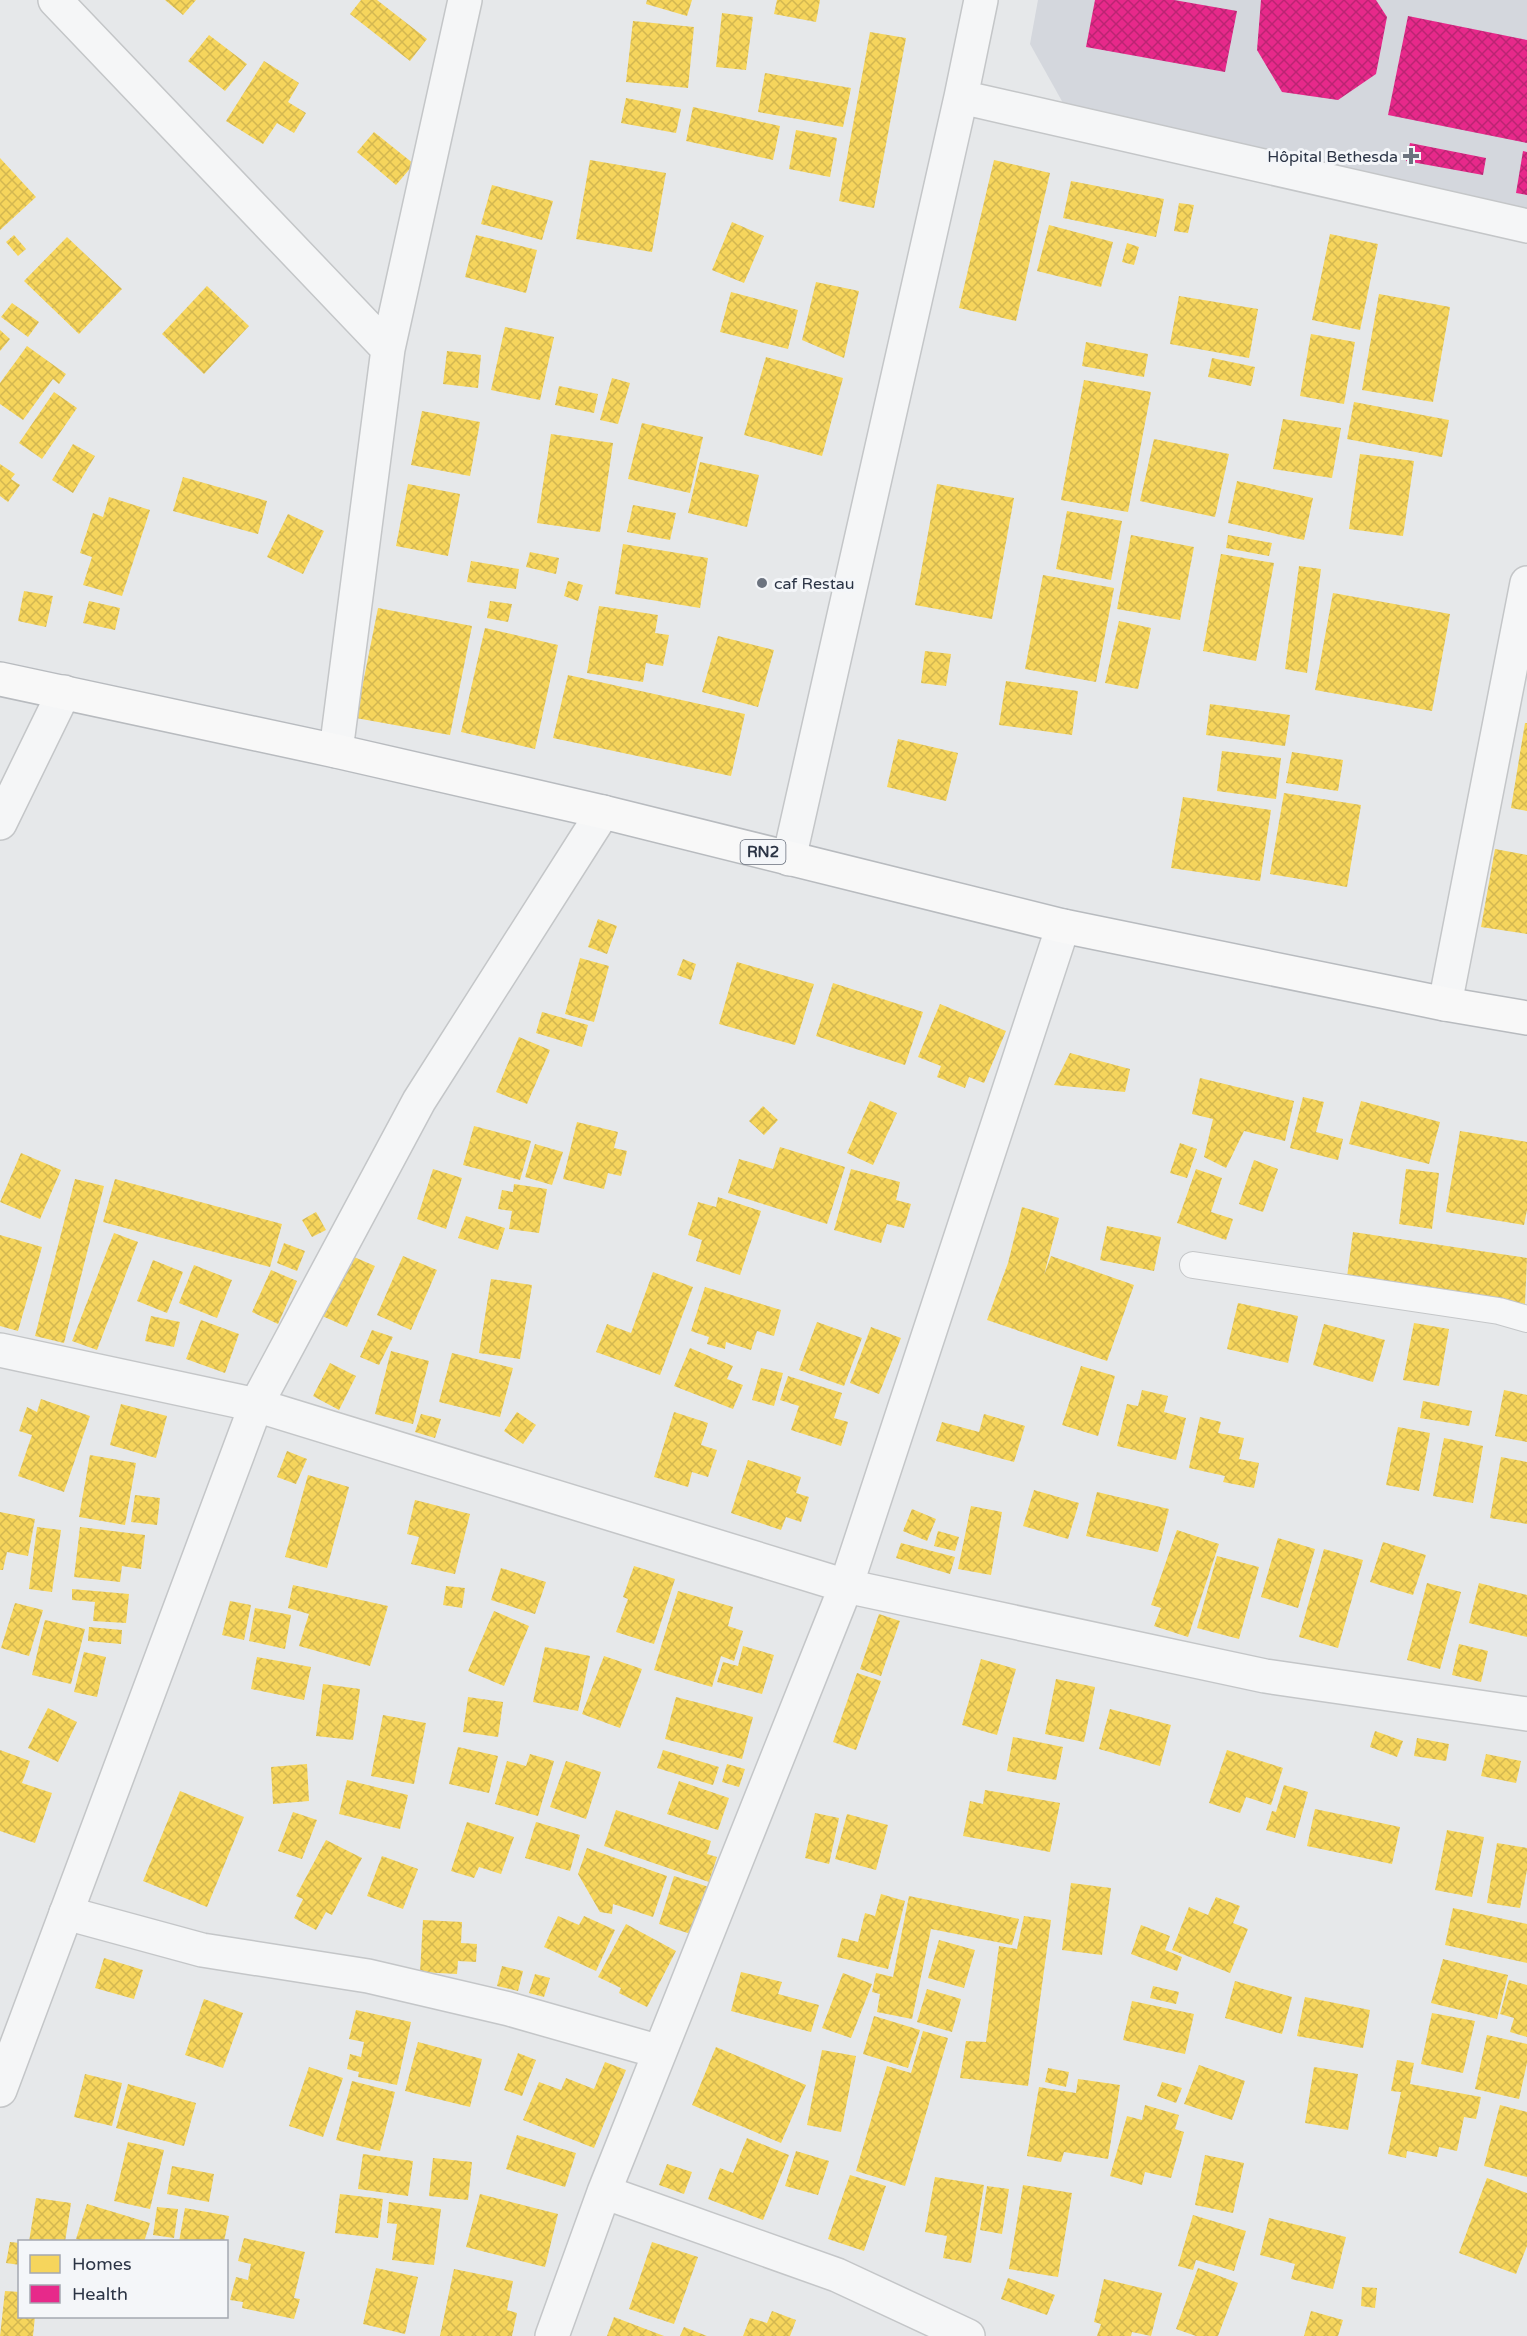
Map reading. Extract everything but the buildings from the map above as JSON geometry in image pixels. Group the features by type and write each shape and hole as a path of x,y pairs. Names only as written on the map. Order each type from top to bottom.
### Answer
{"highway":[{"name":"RN2","path":"0,679 336,751 603,812 1063,926 1445,1004 1527,1018"}],"street":[{"path":"55,0 388,349"},
{"path":"336,751 388,349 465,0"},
{"path":"789,859 981,0"},
{"path":"961,97 1527,226"},
{"path":"1445,1004 1527,583"},
{"path":"0,824 64,692"},
{"path":"0,2090 256,1405 419,1101 603,812"},
{"path":"552,2336 604,2192 846,1586 1063,926"},
{"path":"0,1350 256,1405 846,1586 1265,1676 1527,1714"},
{"path":"66,1913 202,1950 368,1976 508,2009 660,2052"},
{"path":"604,2192 837,2276 968,2336"}],"lane":[{"path":"1193,1265 1499,1311 1527,1319"}],"shaded area":[{"name":"Hôpital Bethesda","path":"1038,0 1527,0 1527,209 1063,103 1030,44"}],"place":[{"name":"Hôpital Bethesda","path":"1411,156"},
{"name":"caf Restau","path":"762,583"}]}
